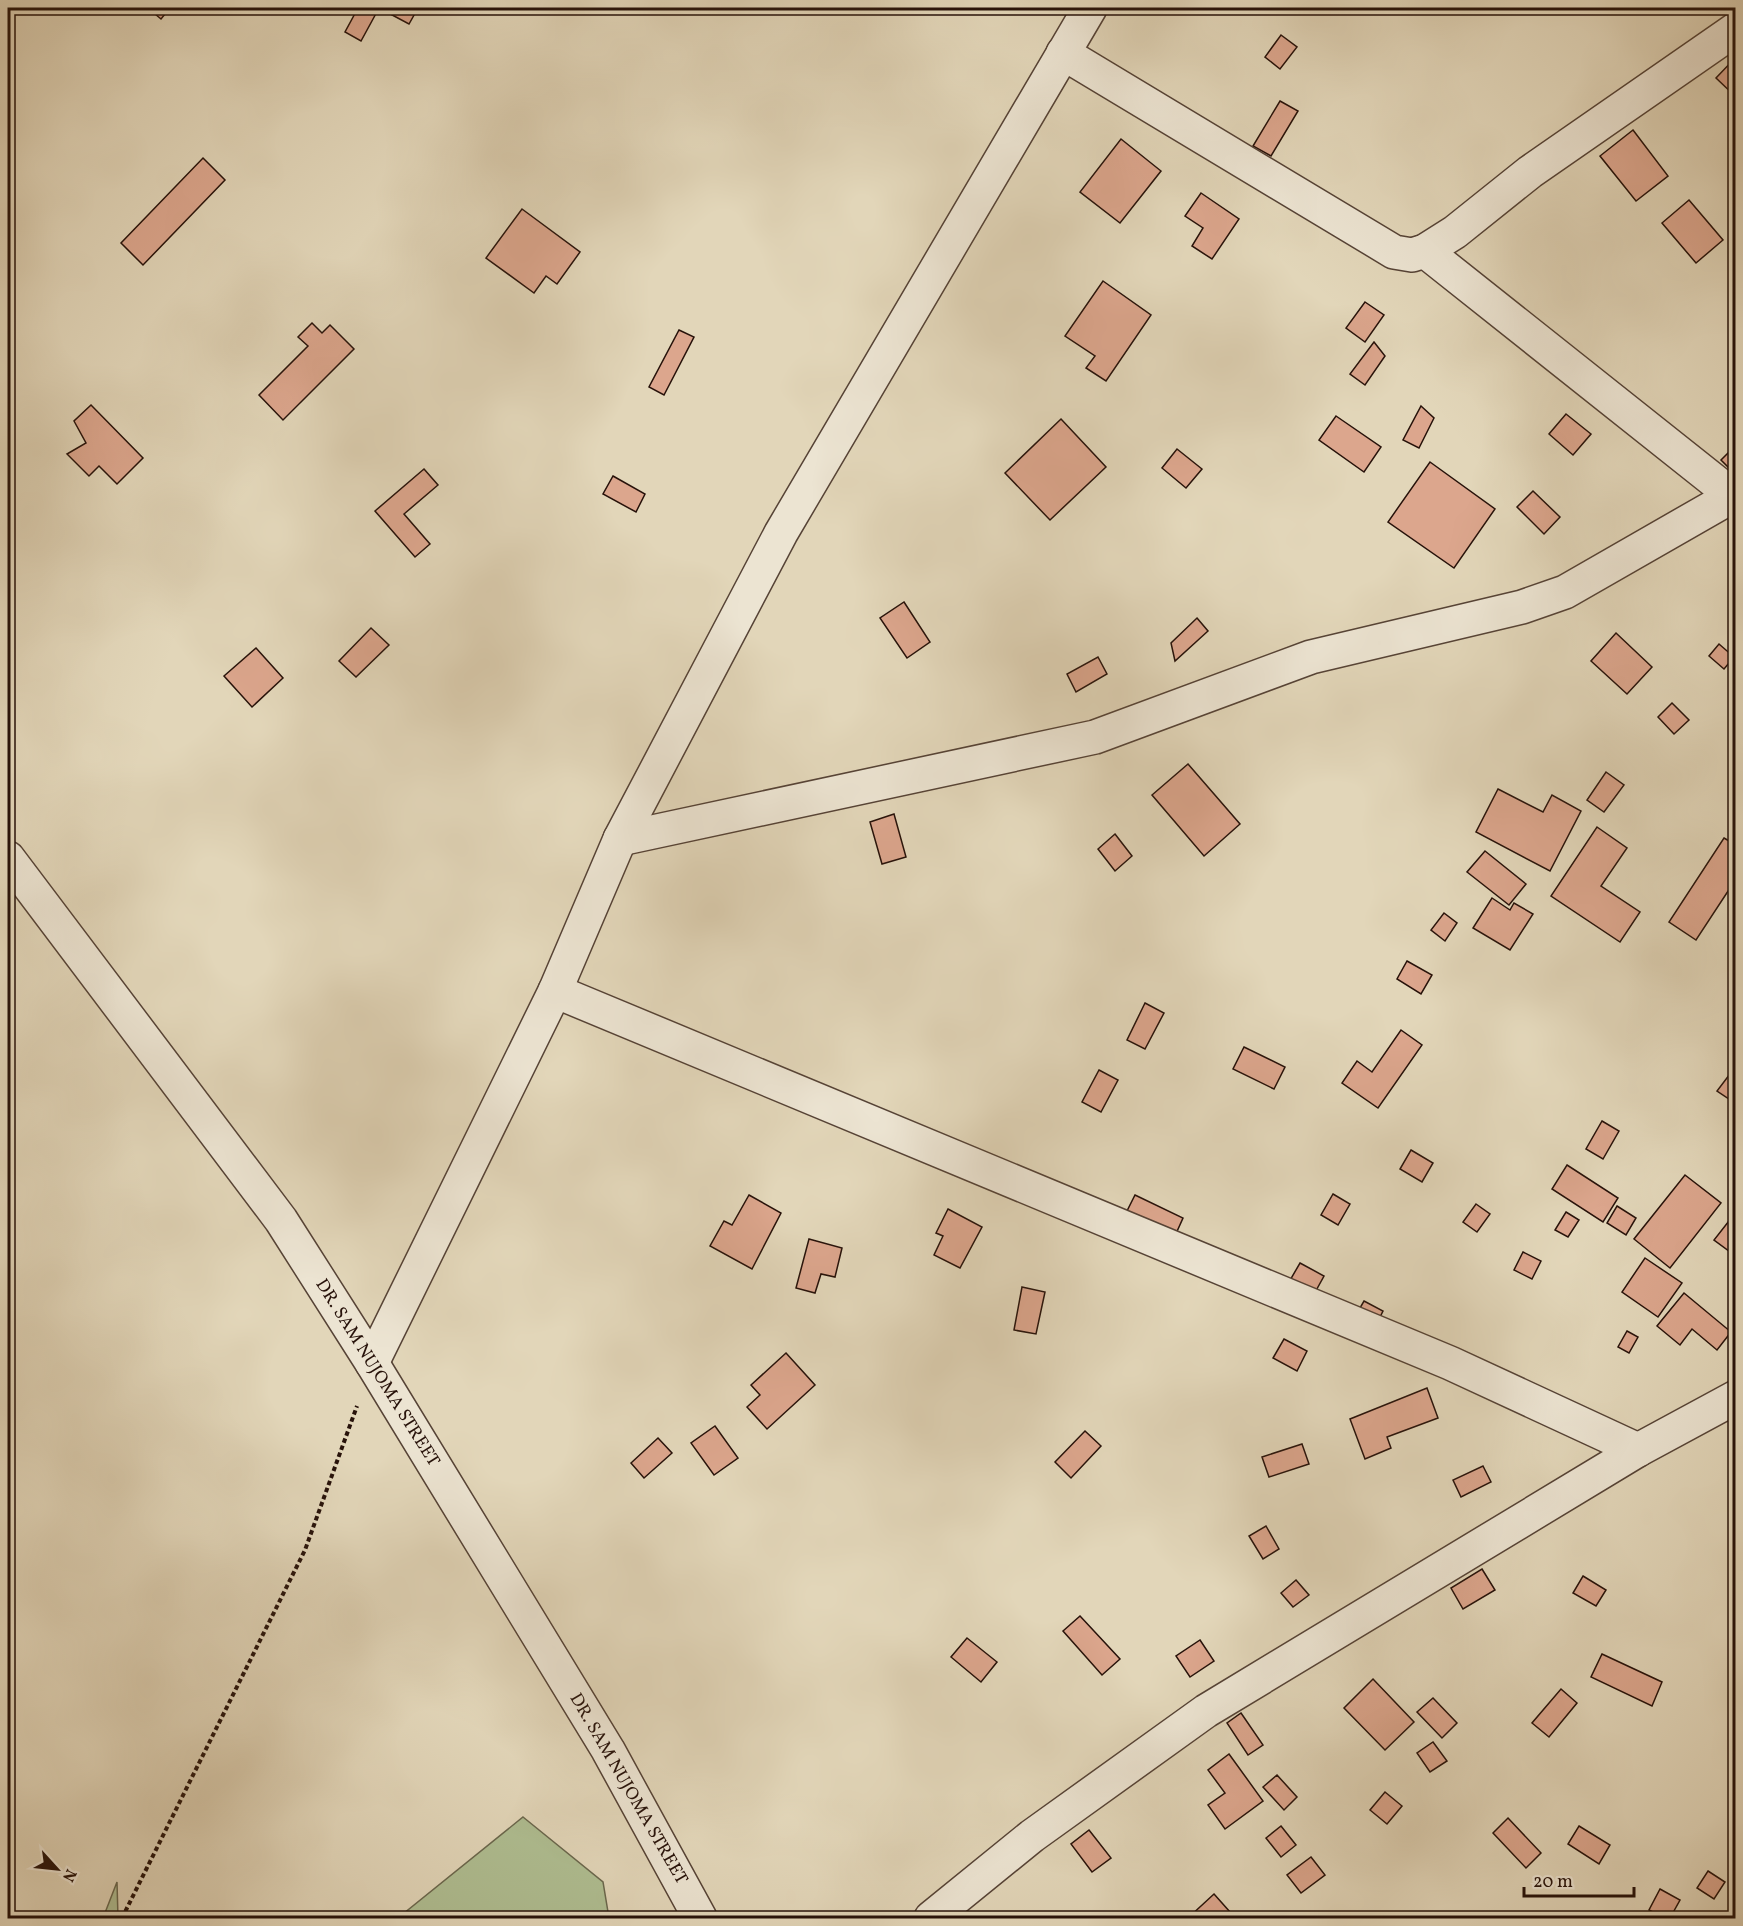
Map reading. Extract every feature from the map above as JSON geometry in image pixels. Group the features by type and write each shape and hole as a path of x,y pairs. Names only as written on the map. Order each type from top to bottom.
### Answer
{"street":[{"path":"372,1363 555,991 620,839 781,533 1090,8"},
{"path":"1063,53 1394,252 1412,255 1425,251 1455,232 1530,172 1736,29"},
{"path":"620,839 1095,737 1311,657 1522,607 1565,592 1734,495 1425,251"},
{"name":"DR. SAM NUJOMA STREET","path":"8,858 281,1220 372,1363 608,1750 700,1918"},
{"path":"555,991 1450,1363 1638,1450"},
{"path":"931,1918 1032,1836 1206,1711 1638,1450 1736,1397"}],"path":[{"path":"122,1918 305,1550 372,1363"}],"green space":[{"path":"523,1817 603,1882 609,1918 398,1918"},
{"path":"117,1882 118,1918 103,1918"}],"building":[{"path":"148,8 170,8 161,19"},
{"path":"358,8 379,8 361,41 345,32"},
{"path":"379,8 418,8 409,24"},
{"path":"1281,35 1297,47 1280,69 1265,57"},
{"path":"1736,57 1736,97 1716,78"},
{"path":"1280,101 1298,111 1271,156 1253,146"},
{"path":"1633,130 1668,176 1636,201 1600,156"},
{"path":"1121,139 1161,171 1120,223 1080,192"},
{"path":"203,158 225,180 143,265 121,243"},
{"path":"1201,193 1239,219 1212,259 1192,246 1203,228 1185,216"},
{"path":"1689,200 1723,240 1696,263 1662,223"},
{"path":"522,209 580,252 557,284 546,276 534,293 486,258"},
{"path":"1103,281 1151,315 1106,381 1086,368 1095,356 1065,336"},
{"path":"1365,302 1384,315 1365,342 1346,328"},
{"path":"312,323 322,333 330,325 354,349 283,420 259,395 308,346 298,337"},
{"path":"679,330 694,337 664,395 649,387"},
{"path":"1374,342 1385,356 1365,385 1350,374"},
{"path":"91,405 143,458 117,484 99,466 89,476 67,454 86,443 74,421"},
{"path":"1421,406 1434,418 1419,448 1403,440"},
{"path":"1566,414 1591,434 1573,455 1549,434"},
{"path":"1336,416 1381,447 1364,472 1319,440"},
{"path":"1061,419 1106,467 1050,520 1005,473"},
{"path":"1734,447 1736,449 1735,474 1721,460"},
{"path":"1177,449 1202,469 1186,488 1162,468"},
{"path":"1430,462 1495,509 1454,568 1388,522"},
{"path":"424,469 438,485 404,514 430,544 415,557 375,511"},
{"path":"613,476 645,494 636,512 603,494"},
{"path":"1533,491 1560,517 1544,534 1517,507"},
{"path":"904,602 930,642 907,658 880,618"},
{"path":"1736,608 1736,622 1729,616"},
{"path":"1197,618 1208,631 1175,661 1171,643"},
{"path":"371,628 389,645 356,677 339,661"},
{"path":"1616,633 1652,667 1627,694 1591,661"},
{"path":"1719,644 1734,657 1724,669 1709,656"},
{"path":"256,648 283,678 252,707 224,676"},
{"path":"1098,657 1107,674 1076,692 1067,674"},
{"path":"1672,703 1689,720 1674,734 1658,717"},
{"path":"1188,764 1240,824 1204,856 1152,795"},
{"path":"1606,772 1624,785 1604,812 1587,800"},
{"path":"1498,789 1543,812 1552,795 1581,811 1550,871 1476,832"},
{"path":"894,814 906,857 882,864 870,822"},
{"path":"1597,827 1627,848 1601,886 1640,912 1620,942 1551,896"},
{"path":"1115,834 1132,856 1115,871 1098,849"},
{"path":"1724,838 1736,845 1736,879 1696,940 1669,922"},
{"path":"1485,851 1526,884 1509,905 1467,872"},
{"path":"1492,898 1510,910 1514,903 1533,914 1510,950 1473,928"},
{"path":"1444,913 1457,923 1445,941 1431,930"},
{"path":"1407,961 1432,975 1421,994 1397,979"},
{"path":"1145,1003 1164,1013 1145,1049 1127,1040"},
{"path":"1401,1030 1422,1045 1378,1108 1342,1083 1357,1061 1372,1072"},
{"path":"1244,1047 1285,1067 1274,1089 1233,1069"},
{"path":"1736,1066 1736,1102 1735,1103 1717,1091"},
{"path":"1099,1070 1118,1080 1101,1112 1082,1102"},
{"path":"1602,1121 1619,1131 1603,1159 1586,1149"},
{"path":"1411,1150 1433,1163 1422,1182 1400,1169"},
{"path":"1567,1165 1618,1198 1603,1222 1552,1189"},
{"path":"1685,1175 1721,1203 1670,1268 1634,1239"},
{"path":"1333,1194 1350,1204 1338,1225 1321,1215"},
{"path":"749,1195 781,1213 752,1269 710,1246 724,1221 732,1225"},
{"path":"1135,1195 1183,1218 1174,1238 1125,1215"},
{"path":"1476,1204 1490,1214 1477,1232 1463,1222"},
{"path":"1617,1206 1636,1218 1626,1235 1607,1223"},
{"path":"948,1209 982,1227 960,1268 934,1255 943,1236 936,1233"},
{"path":"1566,1212 1579,1220 1568,1237 1555,1230"},
{"path":"1736,1212 1736,1251 1733,1254 1714,1240"},
{"path":"809,1239 842,1248 835,1277 821,1274 815,1293 796,1288"},
{"path":"1523,1252 1541,1261 1532,1279 1514,1270"},
{"path":"1645,1258 1682,1283 1658,1317 1622,1292"},
{"path":"1300,1263 1324,1276 1313,1296 1289,1282"},
{"path":"1022,1287 1045,1292 1036,1334 1014,1330"},
{"path":"1684,1293 1731,1332 1717,1350 1692,1329 1680,1345 1657,1326"},
{"path":"1364,1301 1383,1311 1373,1331 1353,1320"},
{"path":"1627,1331 1638,1337 1629,1353 1618,1347"},
{"path":"1284,1339 1307,1351 1297,1371 1273,1358"},
{"path":"786,1353 815,1385 767,1429 747,1407 760,1395 751,1385"},
{"path":"1427,1388 1438,1418 1387,1437 1391,1448 1365,1459 1350,1419"},
{"path":"715,1426 738,1458 714,1475 691,1443"},
{"path":"1085,1431 1101,1446 1071,1478 1055,1462"},
{"path":"658,1438 672,1453 644,1478 631,1463"},
{"path":"1302,1444 1309,1464 1269,1477 1262,1457"},
{"path":"1483,1466 1491,1482 1461,1497 1453,1480"},
{"path":"1266,1526 1279,1549 1263,1559 1249,1536"},
{"path":"1482,1569 1495,1590 1463,1609 1451,1588"},
{"path":"1583,1576 1606,1590 1596,1606 1573,1593"},
{"path":"1296,1580 1309,1595 1293,1607 1281,1593"},
{"path":"1080,1616 1120,1659 1102,1675 1063,1631"},
{"path":"967,1638 997,1662 981,1682 951,1657"},
{"path":"1200,1640 1214,1661 1190,1677 1176,1656"},
{"path":"1602,1654 1662,1682 1652,1706 1591,1677"},
{"path":"1373,1679 1414,1722 1385,1750 1344,1708"},
{"path":"1561,1689 1577,1703 1549,1737 1532,1723"},
{"path":"1433,1698 1457,1723 1442,1738 1417,1712"},
{"path":"1241,1713 1263,1745 1248,1755 1227,1723"},
{"path":"1433,1742 1447,1761 1430,1772 1417,1753"},
{"path":"1229,1754 1263,1801 1225,1829 1208,1805 1225,1793 1208,1770"},
{"path":"1277,1775 1297,1797 1284,1810 1263,1787"},
{"path":"1385,1792 1402,1806 1387,1824 1370,1810"},
{"path":"1508,1818 1541,1853 1526,1868 1493,1833"},
{"path":"1281,1826 1296,1845 1281,1857 1266,1838"},
{"path":"1579,1826 1610,1845 1599,1864 1568,1844"},
{"path":"1089,1830 1111,1858 1092,1872 1071,1844"},
{"path":"1311,1857 1325,1875 1301,1893 1287,1875"},
{"path":"1708,1871 1725,1882 1714,1899 1697,1888"},
{"path":"1660,1889 1680,1900 1670,1918 1664,1918 1649,1910"},
{"path":"1214,1894 1230,1912 1223,1918 1188,1918"}]}
